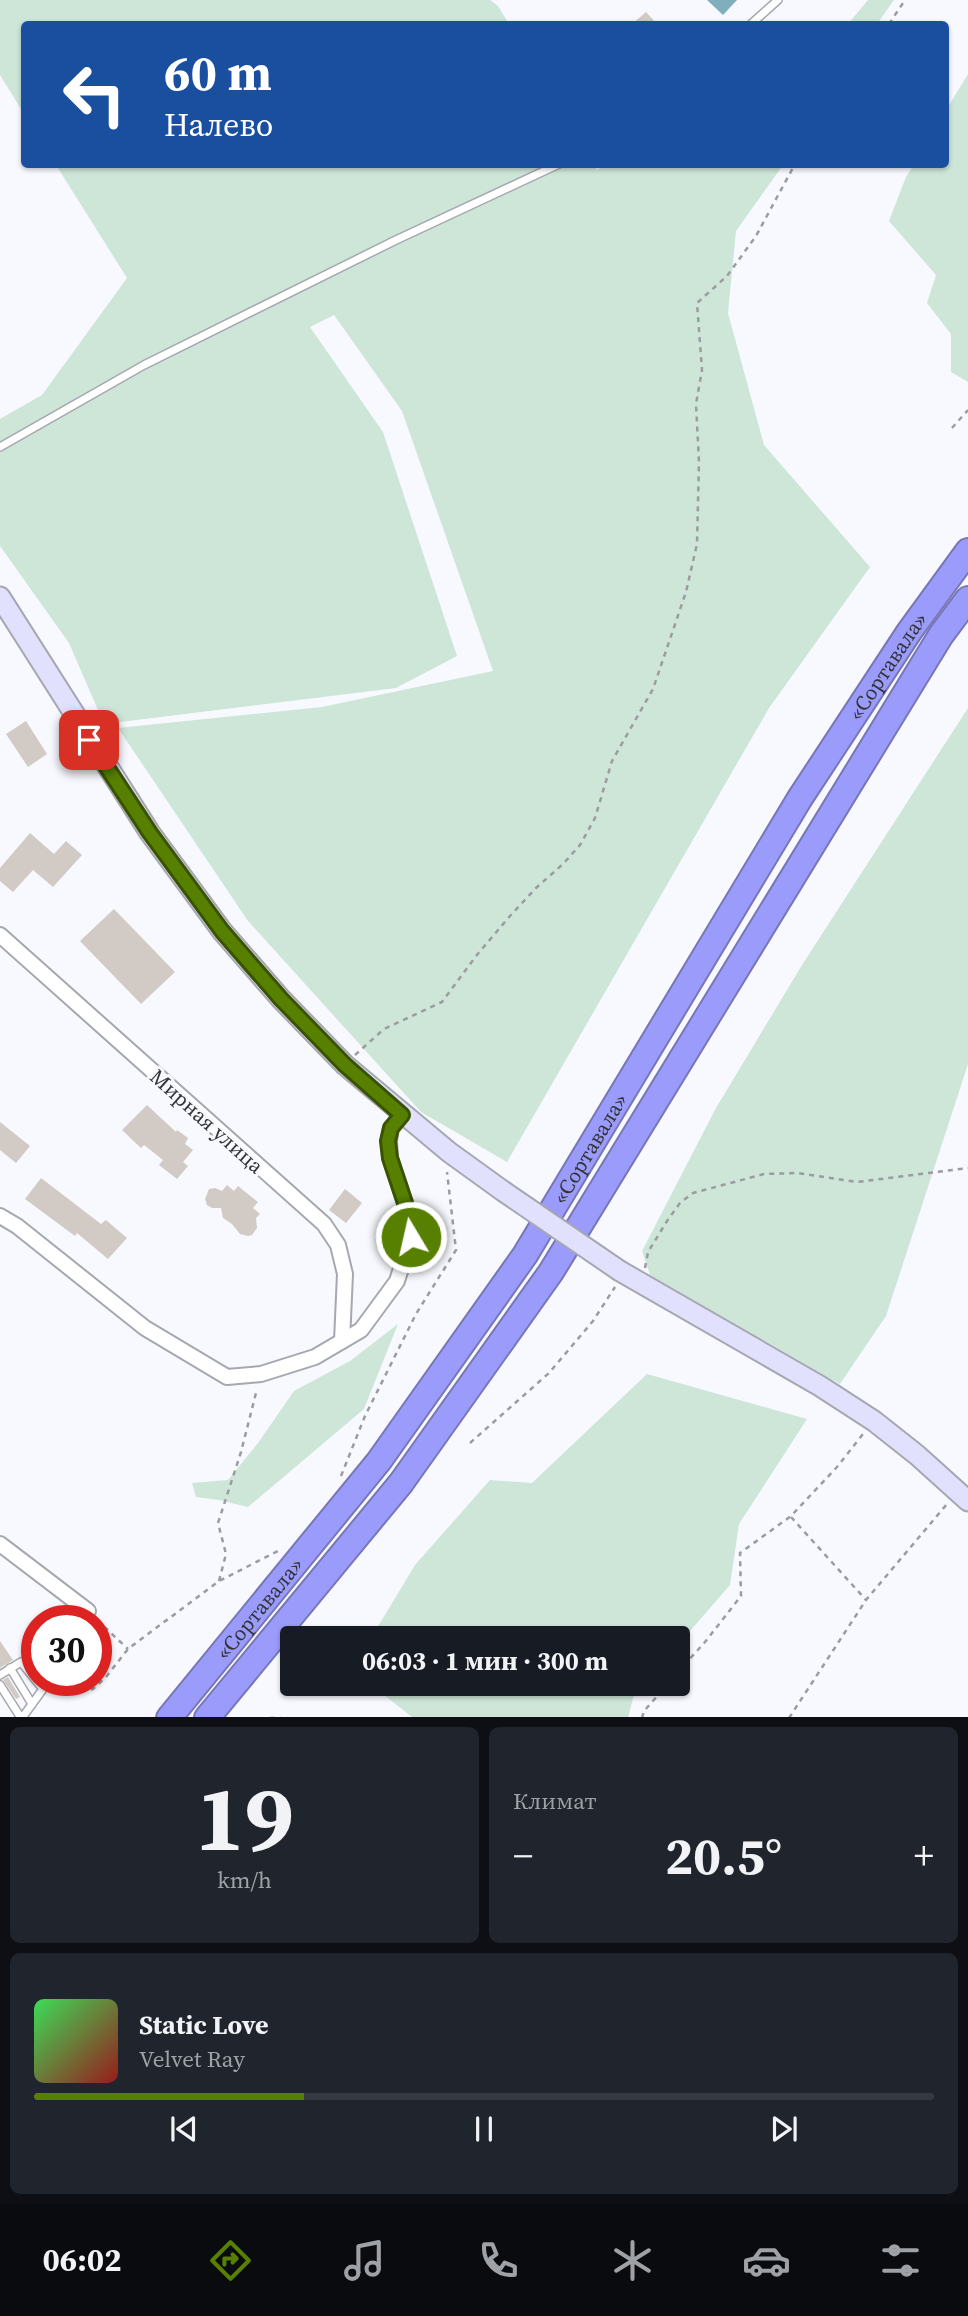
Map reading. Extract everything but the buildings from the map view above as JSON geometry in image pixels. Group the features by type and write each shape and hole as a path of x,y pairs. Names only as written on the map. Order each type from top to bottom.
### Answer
{"highway":[{"name":"«Сортавала»","path":"169,1717 379,1461 525,1255 800,798 909,632 968,551"},
{"name":"«Сортавала»","path":"207,1717 401,1483 551,1272 941,635 968,599"}],"street":[{"path":"0,597 150,833 222,931 281,999 345,1065 440,1145 629,1282 820,1386 874,1421 963,1496"},
{"name":"Мирная улица","path":"0,935 324,1224 338,1245 345,1274 342,1341"},
{"path":"0,1216 17,1226 145,1328 227,1377 261,1374 315,1357 360,1330 397,1281 411,1237 388,1141 391,1128 402,1115"},
{"path":"0,1544 80,1605"}],"lane":[{"path":"754,21 778,0"},
{"path":"0,447 144,365 396,240 550,168"},
{"path":"0,1675 21,1662"},
{"path":"10,1668 32,1704"},
{"path":"0,1685 21,1717 38,1696"}],"path":[{"path":"891,21 905,0"},
{"path":"345,1065 384,1029 442,1002 510,916 572,855 595,818 612,761 653,689 682,605 697,544 699,462 696,404 702,370 697,303 727,276 756,236 793,168"},
{"path":"952,428 968,410"},
{"path":"340,1477 365,1416 405,1336 456,1250 447,1171 440,1145"},
{"path":"470,1443 549,1373 593,1321 616,1286 629,1282 680,1203 693,1193 764,1174 798,1173 857,1182 968,1168"},
{"path":"219,1581 226,1554 218,1523 241,1452 261,1374"},
{"path":"690,1659 741,1596 740,1553 791,1517 874,1421"},
{"path":"789,1717 866,1600 963,1496"},
{"path":"791,1517 866,1600"},
{"path":"112,1669 128,1649 219,1581 283,1549"},
{"path":"112,1634 128,1649"},
{"path":"642,1717 657,1696"},
{"path":"270,1717 281,1717"}],"green space":[{"path":"0,0 490,0 498,6 507,21 21,21 21,109 0,75"},
{"path":"868,0 894,0 879,21 850,21"},
{"path":"968,74 968,382 951,372 951,334 927,303 936,275 889,221 912,168 949,168 949,105"},
{"path":"58,168 781,168 736,231 728,313 764,445 870,567 769,708 507,1162 421,1112 248,921 118,728 322,707 493,671 402,411 334,315 310,327 383,432 457,656 396,688 104,724 69,643 0,546 0,419 42,395 127,278"},
{"path":"968,708 968,1064 886,1316 840,1384 650,1275 642,1251 716,1108 802,965"},
{"path":"398,1324 364,1409 248,1507 196,1497 192,1483 228,1480 294,1391 350,1361"},
{"path":"647,1374 807,1419 739,1524 730,1585 690,1631 690,1626 378,1626 415,1565 490,1480 532,1483"},
{"path":"385,1696 635,1696 628,1717 412,1717"}],"water":[{"path":"707,0 737,0 723,15"}],"route":[{"path":"89,740 150,833 222,931 281,999 345,1065 402,1115 391,1128 388,1141 411,1237"}]}
